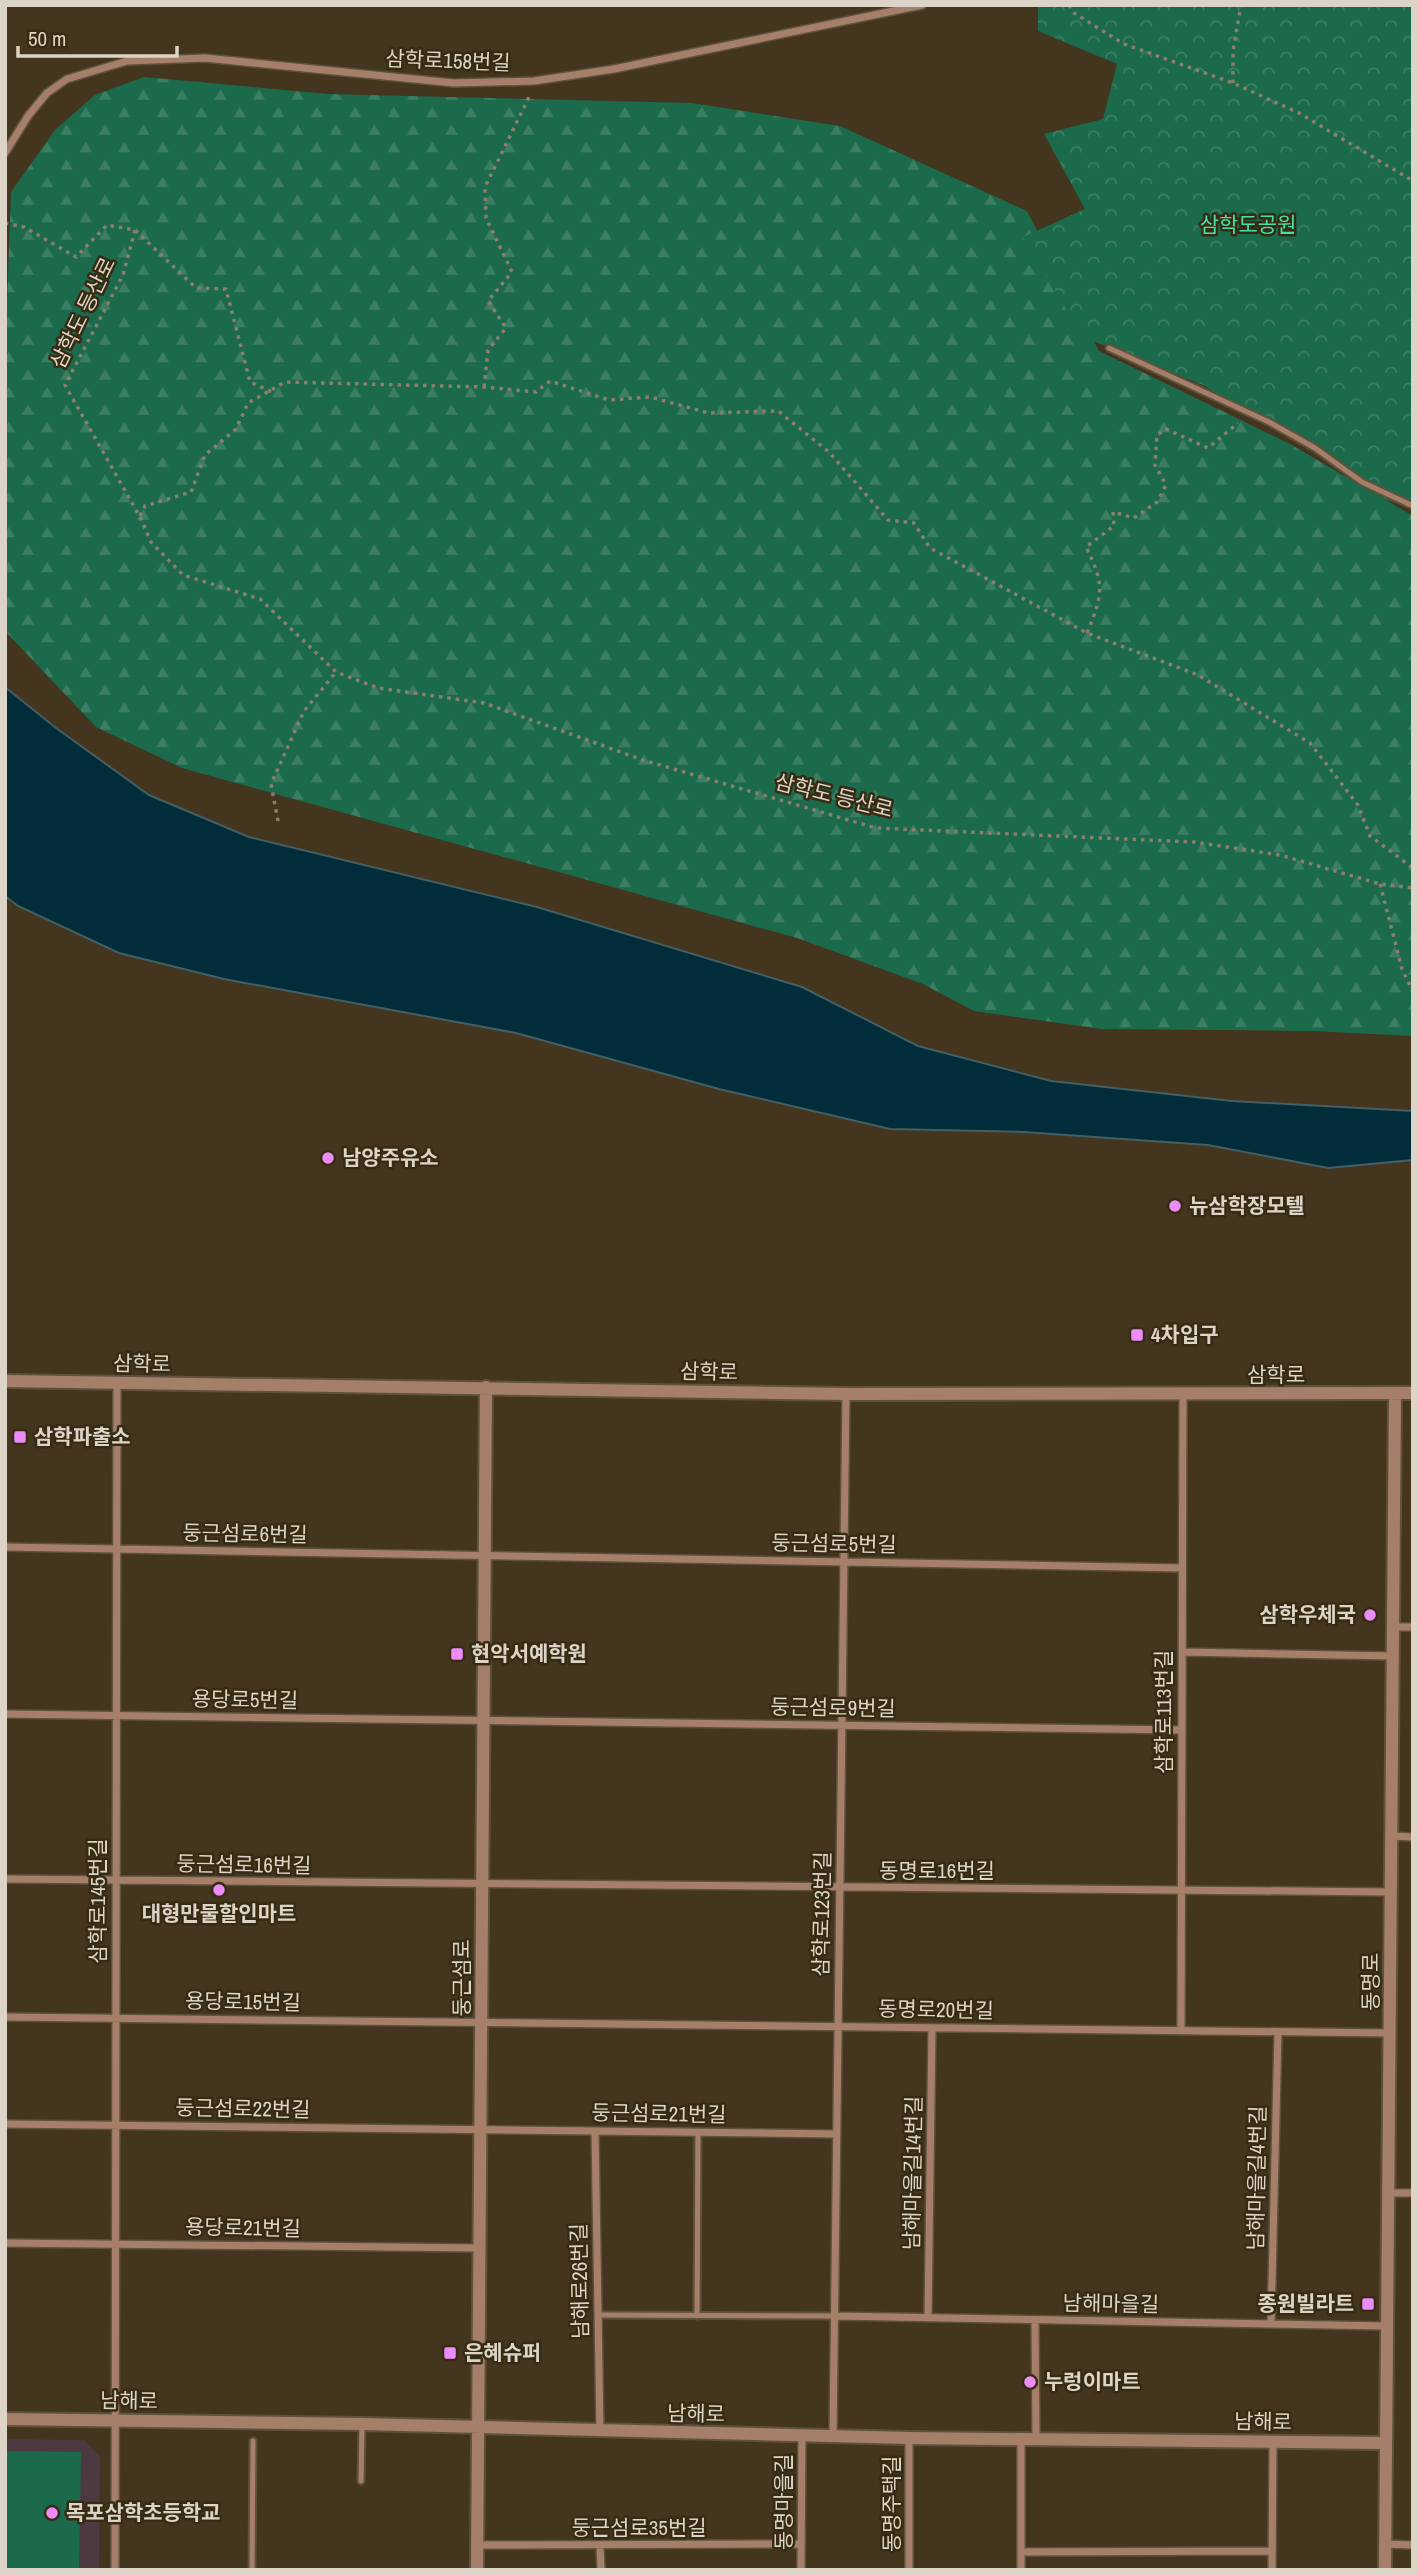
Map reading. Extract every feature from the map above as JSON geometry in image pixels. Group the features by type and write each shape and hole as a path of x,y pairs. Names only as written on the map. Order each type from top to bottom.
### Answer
{"street":[{"name":"삼학로158번길","path":"5,153 28,116 47,93 67,79 127,61 205,58 454,83 534,81 614,69 922,5"},
{"name":"삼학로","path":"5,1381 846,1394 1413,1393"},
{"name":"삼학로145번길","path":"115,2570 117,1383"},
{"name":"둥근섬로","path":"477,2570 486,1387"},
{"name":"삼학로123번길","path":"834,2436 846,1394"},
{"name":"삼학로113번길","path":"1181,2031 1183,1394"},
{"name":"동명로","path":"1385,2570 1395,1394"},
{"name":"둥근섬로6번길","path":"5,1547 485,1555"},
{"name":"둥근섬로5번길","path":"485,1555 1182,1568"},
{"path":"1393,1627 1413,1627"},
{"path":"1182,1651 1393,1657"},
{"name":"용당로5번길","path":"5,1714 484,1721"},
{"name":"둥근섬로9번길","path":"484,1721 1182,1730"},
{"path":"1391,1836 1413,1837"},
{"name":"둥근섬로16번길","path":"5,1879 482,1885"},
{"name":"동명로16번길","path":"482,1885 1391,1892"},
{"name":"용당로15번길","path":"5,2017 481,2023"},
{"name":"동명로20번길","path":"481,2023 1389,2033"},
{"name":"남해마을길14번길","path":"929,2318 932,2028"},
{"name":"남해마을길4번길","path":"1270,2324 1278,2032"},
{"name":"둥근섬로22번길","path":"5,2124 481,2130"},
{"name":"둥근섬로21번길","path":"481,2130 837,2134"},
{"name":"남해로26번길","path":"595,2131 600,2431"},
{"path":"1388,2193 1413,2193"},
{"name":"용당로21번길","path":"5,2243 480,2248"},
{"name":"남해마을길","path":"835,2316 1387,2326"},
{"path":"1035,2320 1036,2438"},
{"name":"남해로","path":"5,2419 362,2424 909,2438 1386,2443"},
{"name":"동명마을길","path":"801,2570 802,2435"},
{"name":"동명주택길","path":"909,2438 909,2570"},
{"path":"1021,2439 1021,2570"},
{"path":"1272,2570 1273,2441"},
{"name":"둥근섬로35번길","path":"477,2545 600,2547 801,2544"},
{"path":"1386,2544 1413,2545"},
{"path":"600,2547 601,2570"},
{"path":"1021,2552 1272,2551"}],"lane":[{"path":"1109,348 1269,422 1315,448 1362,482 1413,506"},
{"path":"698,2132 698,2316"},
{"path":"598,2315 835,2316"},
{"path":"361,2481 362,2424"},
{"path":"252,2570 253,2441"}],"path":[{"path":"1069,5 1074,13 1124,44 1233,83 1299,113 1413,181"},
{"path":"1233,83 1233,51 1241,5"},
{"path":"1413,39 1413,70"},
{"path":"484,387 488,350 506,328 488,301 512,272 486,218 485,187 530,99 534,81"},
{"name":"삼학도 등산로","path":"5,223 24,227 76,257 107,225 135,230 123,275 65,384 140,517 151,542 183,575 260,599 336,672 378,688 484,703 643,760 876,828 1194,842 1280,855 1380,884 1413,888"},
{"path":"135,230 196,288 226,289 250,382 272,392"},
{"path":"140,517 145,506 191,492 205,455 236,429 248,403 272,392 285,382 484,387 536,392 550,381 609,400 650,397 709,413 778,411 829,452 888,520 914,523 930,548 1087,633 1198,675 1310,743 1358,806 1370,836 1413,868"},
{"path":"1087,633 1099,603 1098,573 1086,547 1114,526 1113,512 1134,518 1157,502 1166,485 1155,465 1157,435 1166,429 1208,448 1237,423 1269,422"},
{"path":"278,821 271,784 304,711 336,672"},
{"path":"1380,884 1402,969 1413,992"}],"shaded area":[{"name":"목포삼학초등학교","path":"5,2439 84,2440 100,2457 99,2570 5,2570"}],"green space":[{"name":"삼학도공원","path":"1038,5 1413,5 1413,509 1381,498 1334,465 1203,385 1083,337 1023,237 1085,209 1044,134 1103,119 1117,64 1038,31"},
{"path":"144,77 328,94 692,103 840,126 1027,211 1099,351 1290,444 1413,516 1413,1036 1314,1031 1102,1029 974,1011 923,984 797,938 182,768 96,727 5,631 5,356 11,192 55,130 95,95"},
{"name":"목포삼학초등학교","path":"5,2451 81,2452 79,2570 5,2570"}],"water":[{"path":"5,687 56,728 149,795 249,837 537,907 802,987 918,1046 1051,1081 1232,1101 1413,1111 1413,1160 1328,1168 1208,1145 1024,1132 890,1129 719,1089 516,1033 224,979 119,953 18,906 5,896"}],"place":[{"name":"남양주유소","path":"328,1158"},
{"name":"뉴삼학장모텔","path":"1175,1206"},
{"name":"4차입구","path":"1137,1335"},
{"name":"삼학파출소","path":"20,1437"},
{"name":"삼학우체국","path":"1370,1615"},
{"name":"현악서예학원","path":"457,1654"},
{"name":"대형만물할인마트","path":"219,1890"},
{"name":"종원빌라트","path":"1368,2304"},
{"name":"은혜슈퍼","path":"450,2353"},
{"name":"누렁이마트","path":"1030,2382"},
{"name":"목포삼학초등학교","path":"52,2513"}]}
